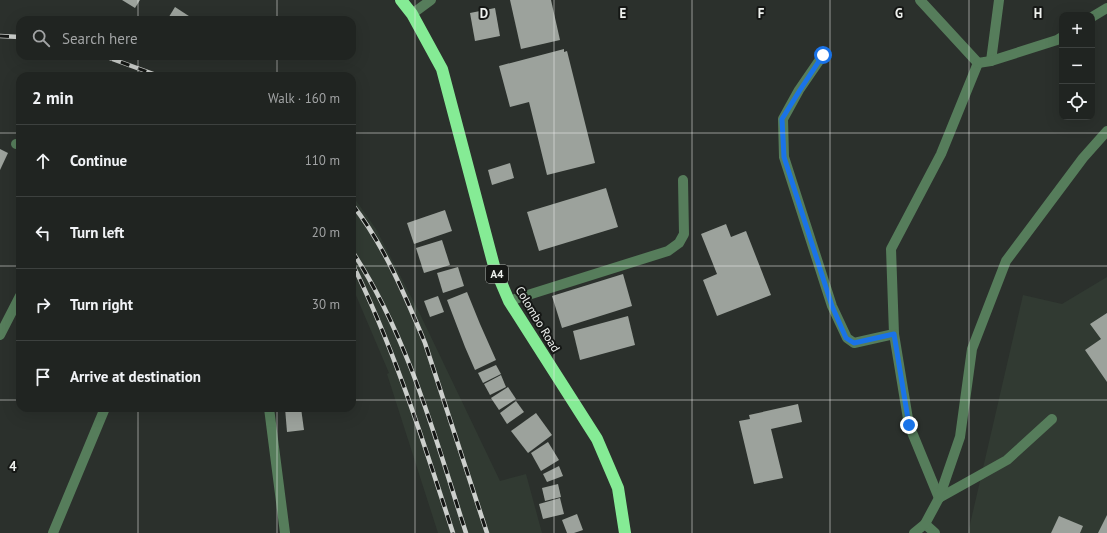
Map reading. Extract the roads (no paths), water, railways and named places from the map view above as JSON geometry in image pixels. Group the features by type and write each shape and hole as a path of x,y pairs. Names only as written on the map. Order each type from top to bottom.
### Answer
{"highway":[{"name":"Colombo Road","path":"401,0 412,14 442,69 494,266 509,301 597,440 618,488 625,533"}],"street":[{"path":"412,14 431,0"},
{"path":"920,0 978,63"},
{"path":"991,61 999,0"},
{"path":"1095,15 1107,8"},
{"path":"978,63 991,61 1059,39"},
{"path":"823,55 782,119 784,157 832,306 846,338 854,343 894,334"},
{"path":"939,498 909,425 894,334 890,249 941,154 978,63"},
{"path":"924,529 939,498 960,437 972,349 1006,261 1083,158 1107,132"},
{"path":"509,301 668,251 679,243 684,234 683,180"},
{"path":"0,335 16,304"},
{"path":"53,533 103,412"},
{"path":"270,412 285,533"},
{"path":"939,498 1007,460 1052,419"},
{"path":"914,533 924,529 935,533"}],"railway":[{"path":"0,36 16,37"},
{"path":"115,60 148,72"},
{"path":"356,209 384,253 402,289 425,343 487,533"},
{"path":"356,258 372,284 405,352 431,424 466,533"},
{"path":"356,272 395,362 453,533"}]}
